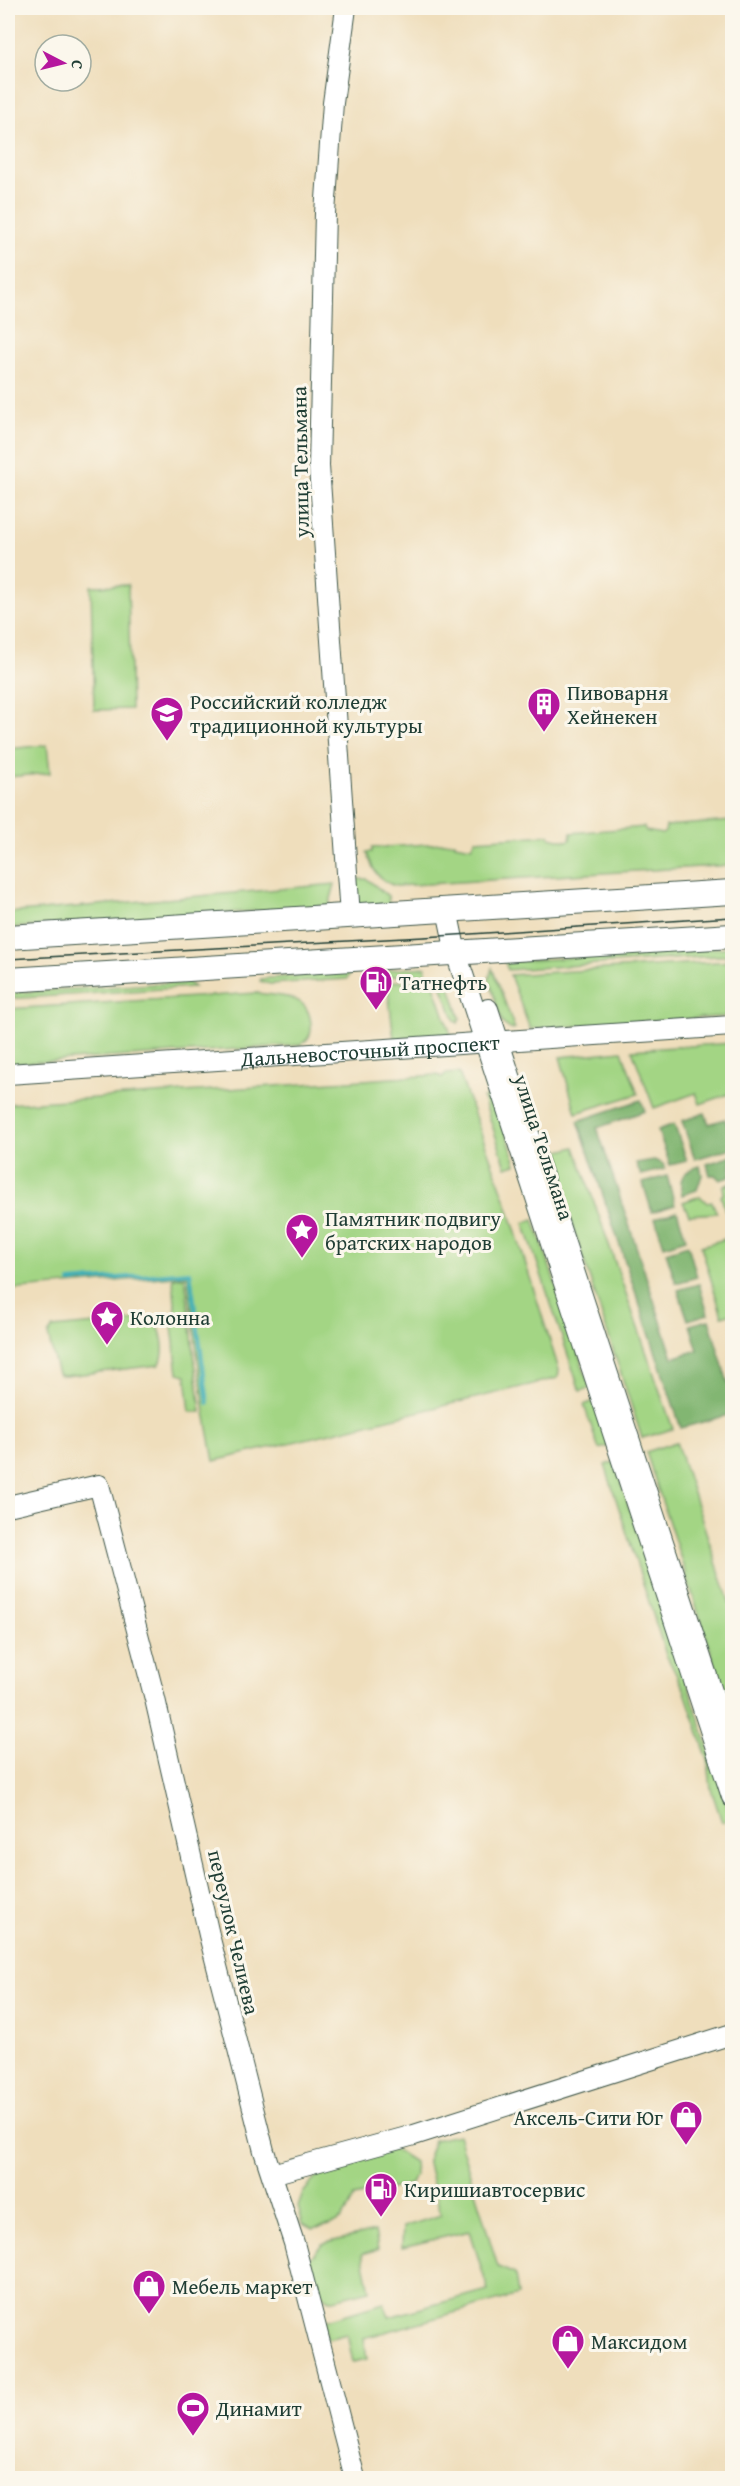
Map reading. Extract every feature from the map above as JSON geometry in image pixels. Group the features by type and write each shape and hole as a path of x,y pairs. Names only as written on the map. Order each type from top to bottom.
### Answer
{"main road":[{"path":"8,937 732,892"},
{"path":"8,980 732,936"}],"street":[{"name":"улица Тельмана","path":"346,8 333,103 325,213 319,466 350,916"},
{"name":"улица Тельмана","path":"447,910 492,1042 732,1797"},
{"name":"Дальневосточный проспект","path":"8,1074 732,1026"},
{"name":"улица Тельмана","path":"492,1042 732,1752"},
{"name":"переулок Челиева","path":"8,1506 99,1485 154,1699 232,2026 272,2174 294,2243 355,2478"},
{"path":"272,2174 414,2135 732,2034"}],"green space":[{"path":"128,585 131,709 94,710 91,586"},
{"path":"47,745 50,773 8,777 8,749"},
{"path":"732,821 732,865 396,886 380,878 367,852 372,852 372,848 455,842 455,844 472,847 475,840 549,835 567,841 570,840 571,833 644,827 646,831 662,834 666,826"},
{"path":"354,879 367,879 388,896 389,904 359,906"},
{"path":"335,884 329,906 8,928 8,913"},
{"path":"732,947 732,955 508,970 505,962"},
{"path":"732,961 732,1016 530,1029 510,975"},
{"path":"426,967 425,974 377,977 386,970"},
{"path":"492,968 515,1029 510,1029 502,1023 489,979"},
{"path":"351,971 347,979 270,984 260,981 261,979"},
{"path":"432,979 451,1035 394,1039 387,982"},
{"path":"448,980 460,1018 458,1023 455,1021 440,982"},
{"path":"187,982 194,987 8,999 8,993"},
{"path":"257,993 285,996 300,1002 309,1015 311,1029 307,1039 300,1045 8,1064 8,1009"},
{"path":"732,1043 732,1093 700,1104 696,1093 654,1108 632,1050"},
{"path":"622,1051 638,1094 576,1113 560,1057"},
{"path":"459,1073 506,1201 559,1370 558,1378 214,1461 205,1412 187,1275 8,1290 8,1104 437,1075 442,1077 445,1074"},
{"path":"494,1094 516,1164 506,1167 483,1098"},
{"path":"641,1100 645,1111 597,1128 673,1358 698,1350 690,1325 709,1320 732,1396 732,1414 681,1428 578,1121"},
{"path":"705,1113 709,1124 725,1119 732,1138 732,1148 695,1159 682,1121"},
{"path":"674,1124 687,1161 670,1165 658,1130"},
{"path":"575,1147 673,1429 642,1438 549,1154"},
{"path":"732,1156 730,1177 720,1180 715,1175 710,1175 707,1164"},
{"path":"654,1160 663,1164 665,1169 641,1175 636,1163"},
{"path":"700,1166 702,1175 697,1190 682,1195 683,1176 689,1170"},
{"path":"667,1176 675,1205 652,1212 643,1183"},
{"path":"732,1183 732,1208 725,1210 721,1196 724,1193 723,1186"},
{"path":"700,1196 707,1203 712,1202 717,1213 689,1215 683,1202"},
{"path":"677,1211 686,1239 664,1246 655,1218"},
{"path":"534,1219 590,1388 580,1391 524,1223"},
{"path":"725,1239 732,1262 732,1313 722,1316 701,1246"},
{"path":"688,1245 697,1277 676,1283 666,1252"},
{"path":"185,1277 201,1412 190,1412 186,1375 178,1373 171,1319 176,1315 173,1278"},
{"path":"699,1284 708,1314 688,1320 678,1290"},
{"path":"150,1319 161,1333 163,1354 159,1365 59,1375 48,1335 53,1328"},
{"path":"594,1401 609,1446 599,1449 584,1405"},
{"path":"676,1442 732,1610 732,1716 646,1452"},
{"path":"614,1462 732,1819 722,1822 711,1789 708,1760 684,1689 666,1655 605,1465"},
{"path":"458,2135 498,2267 515,2274 518,2295 364,2338 367,2359 353,2362 347,2334 327,2339 324,2321 384,2303 389,2317 488,2290 470,2231 402,2247 403,2227 441,2215 427,2160 434,2140"},
{"path":"394,2149 414,2162 415,2175 411,2184 354,2197 343,2217 334,2223 312,2229 303,2224 298,2207 303,2193 329,2166"},
{"path":"375,2231 378,2249 362,2254 370,2290 330,2300 317,2292 309,2260 322,2244"}],"waterway":[{"path":"70,1282 190,1272 208,1403"}],"tram line":[{"path":"8,959 424,937 732,917"}],"place":[{"name":"Пивоварня Хейнекен","path":"544,733"},
{"name":"Российский колледж традиционной культуры","path":"167,742"},
{"name":"Татнефть","path":"376,1011"},
{"name":"Памятник подвигу братских народов","path":"302,1259"},
{"name":"Колонна","path":"107,1346"},
{"name":"Аксель-Сити Юг","path":"686,2146"},
{"name":"Киришиавтосервис","path":"381,2218"},
{"name":"Мебель маркет","path":"149,2315"},
{"name":"Максидом","path":"568,2370"},
{"name":"Динамит","path":"193,2437"}]}
